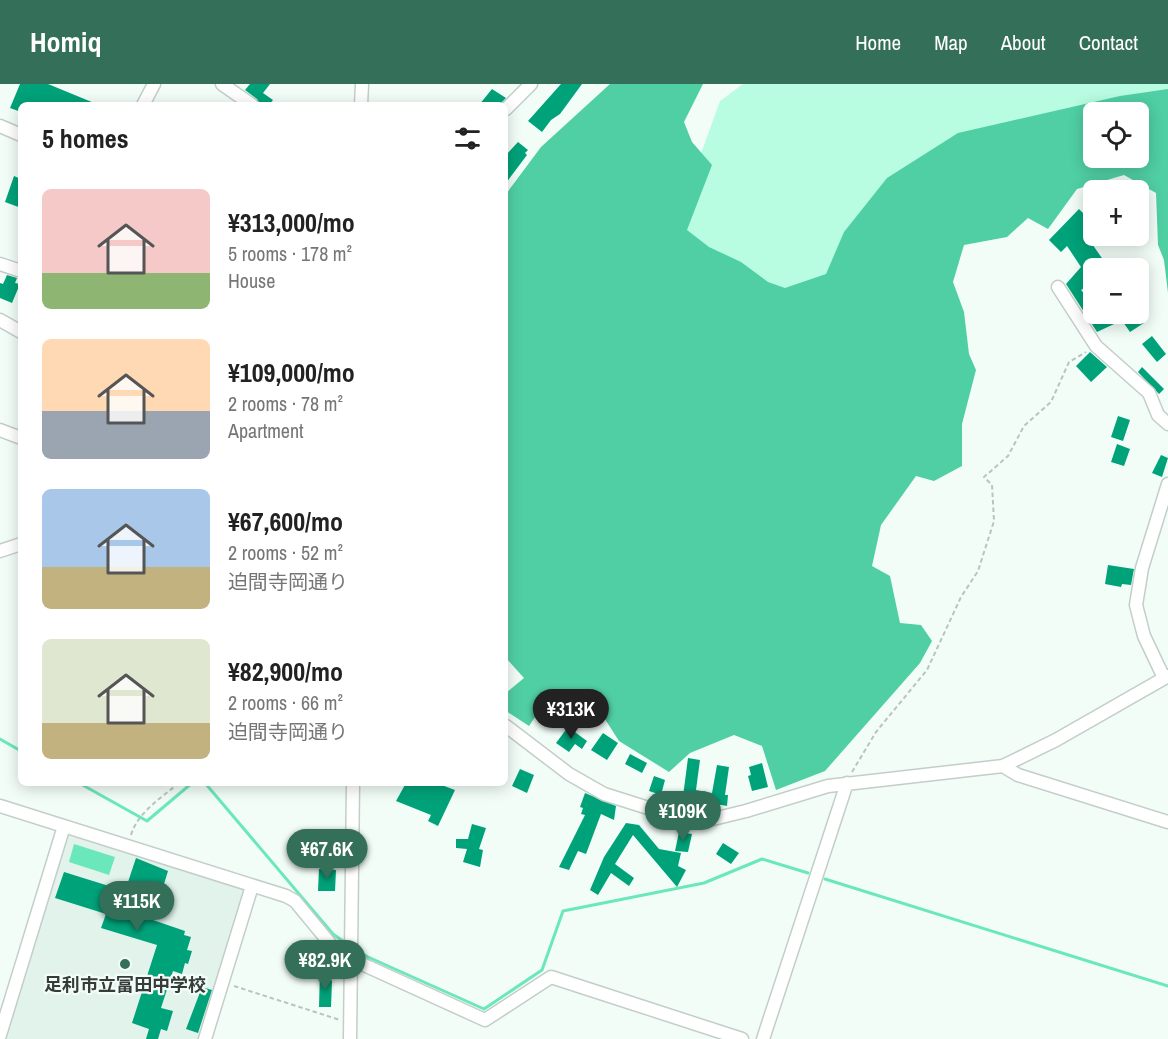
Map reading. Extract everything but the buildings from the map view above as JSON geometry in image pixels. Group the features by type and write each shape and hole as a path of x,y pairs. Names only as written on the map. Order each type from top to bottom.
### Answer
{"street":[{"path":"145,102 154,84"},
{"path":"222,84 248,102"},
{"path":"361,102 362,84"},
{"path":"508,107 531,84"},
{"path":"0,126 18,134"},
{"path":"0,264 18,270"},
{"path":"1058,287 1096,346 1149,393 1158,415 1168,424"},
{"path":"0,320 18,330"},
{"path":"0,430 18,437"},
{"path":"508,728 569,774 604,794 680,818 713,819 828,786 1003,766 1056,740 1166,677 1144,636 1136,605 1142,568 1168,484"},
{"path":"0,551 18,545"},
{"path":"1003,766 1018,775 1168,822"},
{"path":"763,1039 847,783"},
{"path":"350,1039 353,786"},
{"path":"0,806 294,901 332,946 351,959 485,1020 551,977 742,1039"},
{"path":"0,1035 64,826"},
{"path":"206,1039 252,886"}],"path":[{"path":"847,783 856,762 876,732 927,670 961,597 978,571 994,521 992,485 984,477 1008,456 1024,426 1051,402 1069,362 1096,346"},
{"path":"128,846 134,823 176,786"},
{"path":"223,983 339,1020 350,1020"}],"shaded area":[{"path":"610,84 703,84 684,122 692,142 712,165 687,230 709,247 741,262 768,282 785,288 826,274 844,232 887,178 958,133 1083,104 1083,168 1149,168 1149,102 1094,102 1168,89 1168,293 1164,260 1158,245 1156,193 1149,189 1149,180 1133,180 1124,175 1107,180 1083,180 1083,187 1077,189 1048,229 1028,218 1007,237 964,245 953,282 964,312 969,354 976,370 962,424 962,466 934,481 916,476 881,525 872,566 890,576 900,623 921,625 932,641 920,663 825,771 776,790 762,746 734,735 690,753 669,772 619,741 594,702 580,696 564,704 546,701 529,726 508,712 508,691 524,678 508,660 508,191 541,147"},
{"path":"743,84 1168,84 1168,165 974,202 847,363 666,250 720,101"},
{"name":"足利市立富田中学校","path":"67,831 247,889 200,1039 2,1039"},
{"path":"74,844 115,857 109,875 69,862"}],"waterway":[{"path":"0,739 18,749"},
{"path":"84,786 147,821 188,786"},
{"path":"208,786 333,934 347,944"},
{"path":"355,949 484,1009 542,970 563,911 704,883 762,859 808,873"},
{"path":"825,879 1168,986"}],"place":[{"name":"足利市立富田中学校","path":"125,964"}]}
